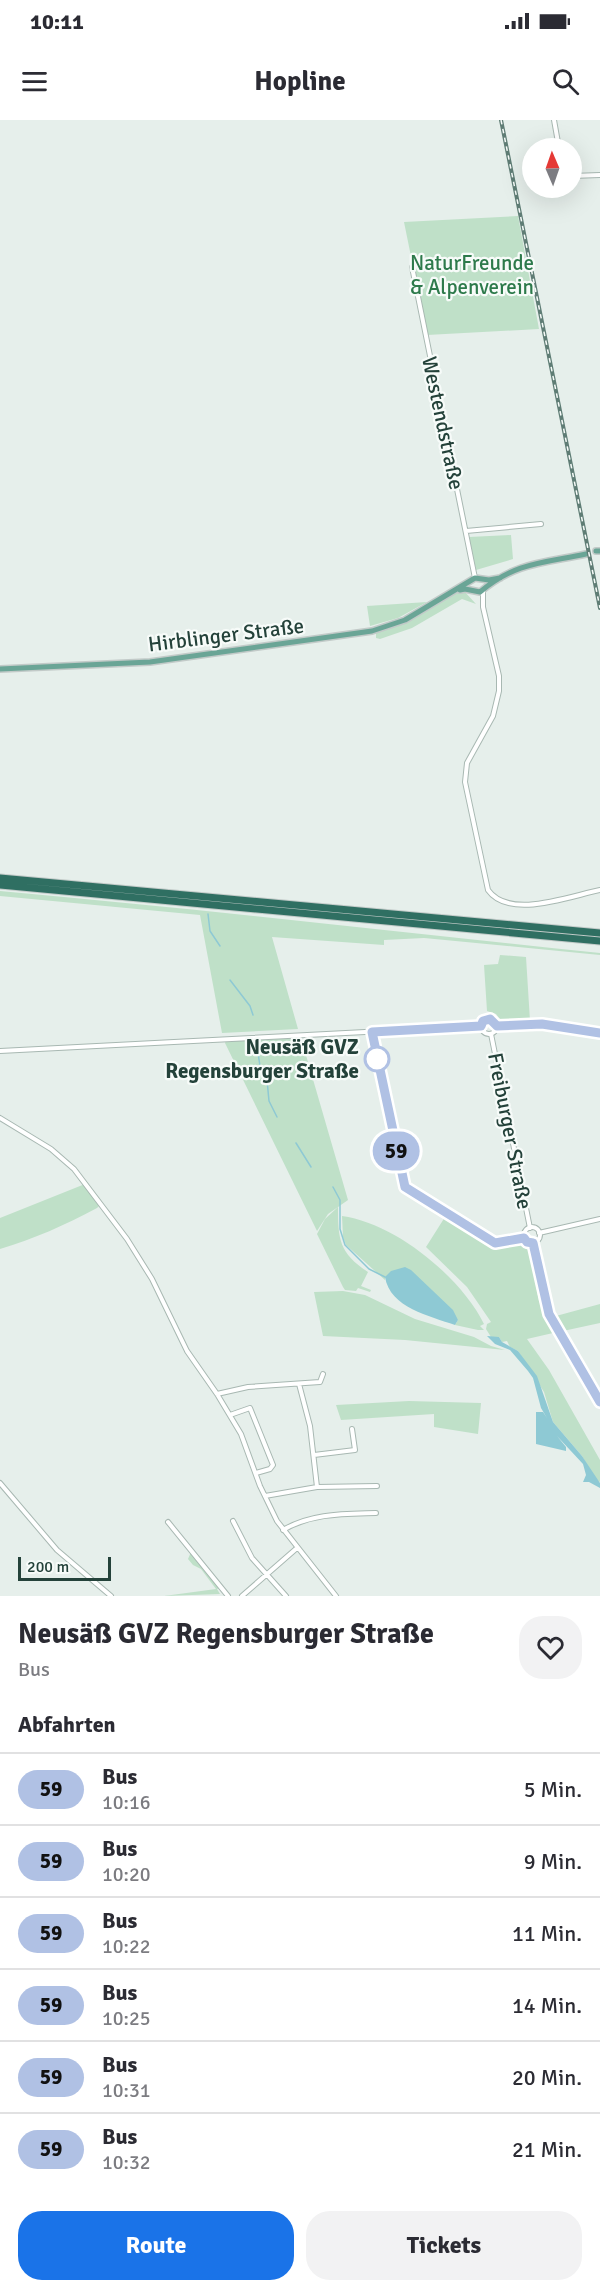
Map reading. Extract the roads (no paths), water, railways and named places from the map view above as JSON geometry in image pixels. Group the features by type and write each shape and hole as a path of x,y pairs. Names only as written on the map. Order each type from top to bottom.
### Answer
{"highway":[{"path":"0,878 600,933"},
{"path":"0,885 600,941"}],"main road":[{"name":"Hirblinger Straße","path":"447,595 462,589 483,589 532,563 586,554"},
{"name":"Hirblinger Straße","path":"0,669 150,662 350,634 382,628 405,620 473,580 500,578"},
{"path":"472,590 473,580"},
{"path":"483,580 483,589"}],"street":[{"path":"554,120 557,138"},
{"path":"582,176 600,175"},
{"name":"Westendstraße","path":"412,267 466,531 473,580"},
{"path":"466,531 541,524"},
{"path":"483,589 483,607 499,676 499,697 493,716 472,752 465,782 488,890 499,900 517,905 600,890"},
{"path":"472,590 483,607"},
{"path":"481,1026 483,1021 490,1019 497,1026 542,1024 600,1033"},
{"path":"481,1026 485,1033 491,1034 497,1026"},
{"path":"0,1051 481,1026"},
{"path":"372,1032 405,1187 495,1243 524,1238"},
{"name":"Freiburger Straße","path":"491,1034 530,1228"},
{"path":"0,1118 51,1149 74,1169 141,1260 187,1351 218,1394 241,1434 265,1496 283,1530 336,1596"},
{"path":"539,1233 600,1220"},
{"path":"524,1238 524,1233 530,1228 536,1229 539,1233"},
{"path":"524,1238 527,1242 533,1243 538,1240 539,1233"},
{"path":"533,1243 549,1314 600,1402"},
{"path":"218,1394 248,1387 320,1382 322,1374"},
{"path":"299,1384 307,1411 317,1486"},
{"path":"230,1414 250,1408 273,1465 270,1469 256,1473"},
{"path":"314,1455 355,1450 352,1429"},
{"path":"0,1483 57,1550 111,1596"},
{"path":"265,1496 317,1486 377,1486"},
{"path":"283,1530 298,1522 322,1516 376,1513"},
{"path":"233,1521 252,1558 286,1596"},
{"path":"168,1522 228,1596"},
{"path":"242,1596 297,1548"}],"water":[{"path":"405,1267 453,1310 458,1320 455,1325 412,1309 388,1288 385,1277 391,1271"},
{"path":"487,1336 499,1337 502,1342 518,1351 537,1376 553,1422 582,1456 600,1483 600,1488 589,1482 583,1482 586,1475 583,1464 557,1436 566,1447 566,1451 536,1444 536,1412 543,1412 547,1418 541,1408 533,1378 510,1350 495,1344"}],"waterway":[{"path":"208,914 210,931 220,946"},
{"path":"230,980 250,1006 253,1015"},
{"path":"258,1053 260,1066 267,1080 269,1101 277,1117"},
{"path":"296,1143 311,1167"},
{"path":"333,1187 340,1200 340,1229 345,1245 369,1269 385,1277"}],"railway":[{"path":"501,120 600,608"}],"place":[{"name":"Neusäß GVZ Regensburger Straße","path":"377,1059"}],"park label":[{"name":"NaturFreunde & Alpenverein","path":"472,275"}]}
